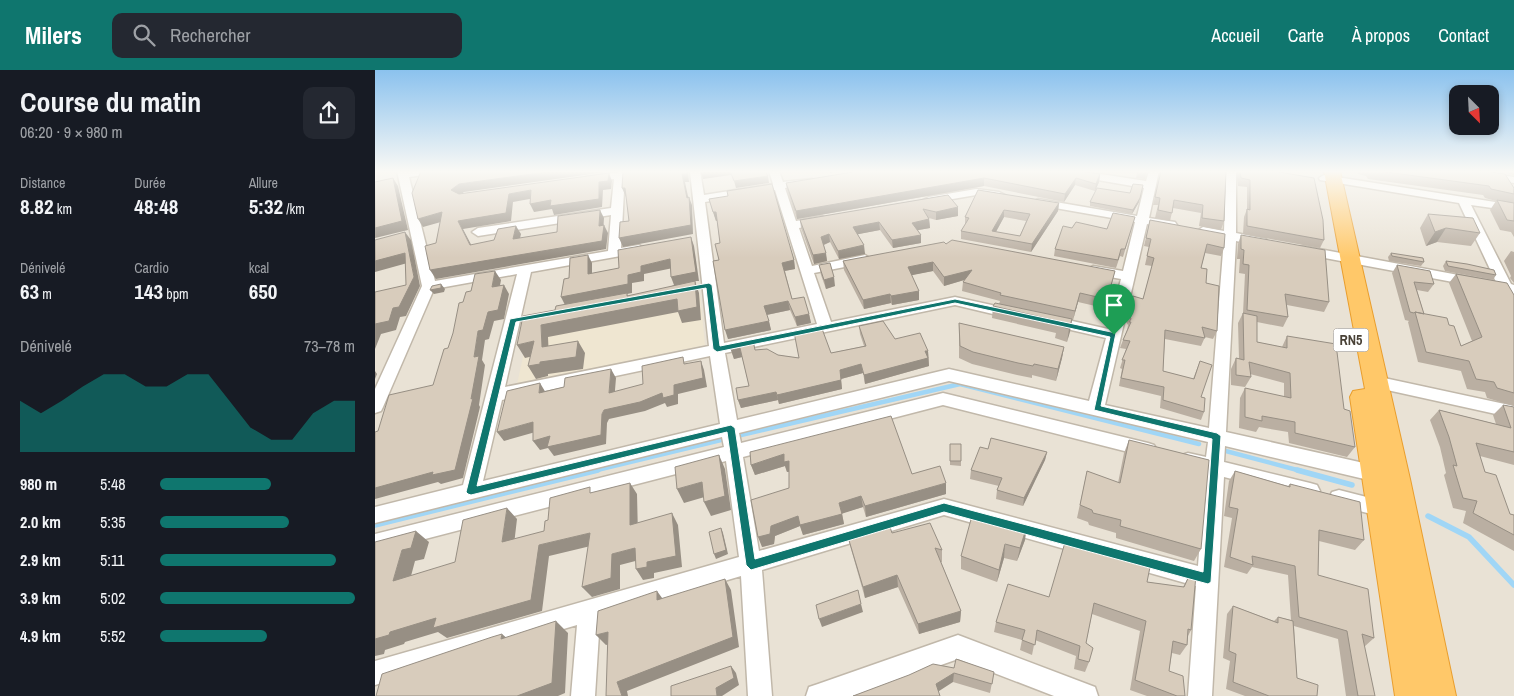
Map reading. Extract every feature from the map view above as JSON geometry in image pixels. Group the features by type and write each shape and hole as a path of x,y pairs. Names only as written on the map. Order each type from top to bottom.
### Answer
{"highway":[{"name":"RN5","path":"1332,200 1413,696"},
{"name":"RN5","path":"1342,258 1375,382 1438,696"}],"street":[{"path":"375,407 429,286 409,200"},
{"path":"614,254 618,200"},
{"path":"699,200 699,239 704,286 731,428 733,453 751,565 760,696"},
{"path":"784,200 825,327"},
{"path":"918,203 933,200"},
{"path":"1031,200 1510,288"},
{"path":"1097,408 1146,200"},
{"path":"1200,696 1230,236 1231,200"},
{"path":"1463,200 1510,288 1514,304"},
{"path":"1464,200 1514,208"},
{"path":"478,232 617,211"},
{"path":"792,225 831,218"},
{"path":"400,237 417,232"},
{"path":"429,286 650,248"},
{"path":"807,270 874,257"},
{"path":"1079,267 1128,276"},
{"path":"471,492 525,269"},
{"path":"495,394 955,301 1114,335"},
{"path":"513,321 533,317"},
{"path":"375,515 949,375 1377,474"},
{"path":"1375,382 1514,412"},
{"path":"375,542 943,399 1383,509"},
{"path":"375,673 751,565 944,507 1208,579"},
{"path":"583,696 589,611"},
{"path":"818,696 958,647 1086,696"}],"shaded area":[{"path":"375,200 1514,200 1514,696 375,696"},
{"path":"700,294 705,345 517,384 530,325"}],"building":[{"path":"375,200 398,200 402,221 375,228"},
{"path":"414,200 508,200 506,213 458,221 470,245 494,240 498,229 516,226 513,239 557,232 558,216 600,210 599,226 604,225 602,241 430,270 425,246 436,243 442,212 418,219"},
{"path":"530,200 550,200 530,204"},
{"path":"551,200 591,200 550,206"},
{"path":"626,200 689,200 691,225 619,238 620,222 629,221"},
{"path":"709,200 777,200 794,260 782,263 792,299 804,297 809,314 795,317 788,301 764,306 769,321 725,330 713,261 719,260 715,244 720,243 716,212 713,212"},
{"path":"792,200 857,200 796,211"},
{"path":"917,200 952,200 958,207 936,212 923,209 929,219 912,223 921,235 892,240 879,222 853,227 864,245 838,251 829,234 821,237 826,253 813,255 800,220"},
{"path":"973,200 1042,200 1059,203 1032,244 961,231 969,218 965,217","holes":["1004,210 1030,214 1020,236 992,231"]},
{"path":"1091,200 1139,200 1133,210 1090,202"},
{"path":"1160,200 1174,200 1172,213 1158,210"},
{"path":"1175,200 1225,200 1224,221 1202,218 1203,205"},
{"path":"1250,200 1319,200 1323,220 1324,240 1247,226 1247,209 1250,210"},
{"path":"1497,200 1514,203 1514,221 1507,220"},
{"path":"1113,213 1135,217 1125,249 1121,249 1118,260 1055,249 1063,226 1072,228 1076,222 1107,229"},
{"path":"1428,214 1473,218 1480,233 1446,228 1435,232"},
{"path":"1150,220 1225,234 1224,248 1207,244 1201,268 1207,269 1206,283 1219,286 1217,331 1202,327 1205,338 1165,330 1163,371 1194,379 1200,361 1212,365 1201,397 1205,398 1204,412 1163,400 1164,387 1121,378 1125,360 1122,360 1130,341 1123,340 1131,322 1129,322 1131,319 1129,314 1133,296 1143,299 1154,258 1147,256 1151,239 1146,238"},
{"path":"405,232 414,277 399,307 393,308 389,321 375,324 375,292 406,285 405,253 375,261 375,240"},
{"path":"1241,235 1325,250 1329,302 1285,294 1288,317 1247,310 1249,265 1243,264 1244,250 1241,249"},
{"path":"691,237 696,272 671,277 670,259 641,266 641,272 628,275 628,284 561,297 564,279 569,278 570,258 588,255 588,274 619,268 618,250"},
{"path":"952,240 1115,271 1110,289 1107,288 1106,299 1080,293 1075,311 1000,295 1001,293 963,282 972,270 944,277 933,262 908,267 919,291 891,296 890,294 863,300 843,261 944,242 946,244"},
{"path":"1391,253 1423,258 1424,262 1392,256"},
{"path":"1446,261 1494,270 1496,275 1448,266"},
{"path":"830,263 834,277 824,280 819,265"},
{"path":"1397,265 1430,271 1434,284 1414,282 1424,314 1410,312"},
{"path":"495,271 492,287 504,285 498,310 488,312 483,330 478,331 474,357 479,356 471,399 473,398 455,470 432,475 433,472 375,488 375,432 378,431 389,395 433,385 444,349 448,348 453,333 459,303 463,302 466,292 471,291 475,274"},
{"path":"1456,274 1507,283 1514,295 1514,393 1497,388 1494,382 1476,379 1469,361 1426,352 1415,312 1447,318 1449,325 1454,326 1461,346 1482,337"},
{"path":"695,281 697,307 678,311 677,299 541,325 542,347 578,341 576,357 540,362 540,364 528,366 534,341 517,345 523,316 555,310 556,306 627,293 627,296"},
{"path":"441,284 441,288 430,290 432,286"},
{"path":"995,303 1072,319 1069,329 1057,325 1058,321 993,306"},
{"path":"1243,313 1257,316 1257,342 1287,348 1287,336 1336,344 1344,409 1350,411 1355,447 1295,433 1295,422 1262,416 1262,421 1245,417 1245,388 1291,398 1290,373 1249,362 1251,377 1236,375 1236,358 1244,360"},
{"path":"883,321 895,339 920,333 928,351 925,351 928,358 864,375 861,364 840,370 841,380 777,395 776,392 738,400 736,388 749,386 740,348 731,350 730,345 753,340 755,350 767,349 778,355 799,358 794,332 821,326 831,353 866,346 859,326"},
{"path":"959,323 1064,347 1058,369 1018,363 973,352 960,346"},
{"path":"683,357 684,364 701,361 703,378 674,385 674,395 663,398 662,393 640,402 604,410 602,414 601,435 547,447 550,436 533,441 533,422 497,432 507,391 540,383 539,393 564,387 565,378 611,369 609,393 643,384 642,366"},
{"path":"1503,405 1514,407 1514,452 1476,443 1485,472 1496,475 1510,514 1514,515 1514,535 1473,513 1477,501 1463,498 1453,465 1457,466 1439,410 1511,428"},
{"path":"891,416 912,474 940,466 946,483 865,506 861,496 839,503 842,514 800,525 798,516 771,526 770,534 758,537 751,500 789,488 789,461 784,462 784,454 751,465 750,452"},
{"path":"991,438 1047,452 1024,498 997,490 1002,478 971,470 980,447 988,449"},
{"path":"1129,440 1209,460 1201,549 1120,526 1121,520 1093,513 1092,510 1080,505 1087,471 1120,483"},
{"path":"950,444 961,444 961,461 950,461"},
{"path":"719,455 725,496 704,502 702,482 677,489 675,467"},
{"path":"1235,471 1290,487 1290,484 1360,502 1364,540 1319,530 1318,575 1368,589 1374,638 1362,634 1375,696 1358,696 1347,631 1299,617 1295,566 1252,556 1253,565 1230,557 1238,509 1229,507"},
{"path":"630,483 630,525 672,513 676,556 647,562 647,567 636,569 635,548 612,554 611,578 582,587 590,533 539,545 531,600 433,628 436,618 390,632 389,635 375,639 375,542 416,531 411,548 402,550 393,581 455,562 463,520 507,508 502,542 544,531 545,521 548,520 550,498 590,487 590,493"},
{"path":"973,512 1027,526 1020,548 1005,544 999,570 961,556"},
{"path":"930,523 942,550 935,548 961,611 918,624 897,575 863,587 848,537 889,524 892,533"},
{"path":"721,528 726,550 714,554 709,532"},
{"path":"1066,539 1105,550 1104,554 1150,567 1147,582 1184,587 1190,574 1196,575 1191,630 1188,629 1187,645 1173,641 1169,671 1183,676 1185,696 1177,696 1135,680 1146,621 1094,603 1086,643 1093,648 1089,662 1078,659 1080,646 1037,630 1035,645 1022,640 1025,630 996,622 1008,584 1049,597"},
{"path":"725,579 733,637 617,682 622,696 606,696 608,632 596,635 598,611 657,591 657,600"},
{"path":"858,590 861,604 819,619 816,605"},
{"path":"1233,606 1278,623 1278,617 1293,621 1297,678 1318,685 1317,696 1269,696 1233,682 1236,654 1229,651"},
{"path":"556,621 552,683 517,696 376,696 382,674 492,637 502,634 501,639"},
{"path":"956,659 994,672 992,684 954,673 936,684 940,696 853,696 933,664 954,668"},
{"path":"731,666 734,678 716,688 717,696 671,696 671,686"}],"waterway":[{"path":"741,435 960,384 1199,444"},
{"path":"593,471 721,440"},
{"path":"1222,450 1301,471"},
{"path":"375,525 598,470"},
{"path":"1297,470 1352,485"},
{"path":"1428,516 1469,537 1514,585"}],"route":[{"path":"709,285 717,349 955,301 1114,335 1097,408 1217,436 1208,579 944,507 751,565 733,453 731,428 471,492 513,321 709,285"}]}
